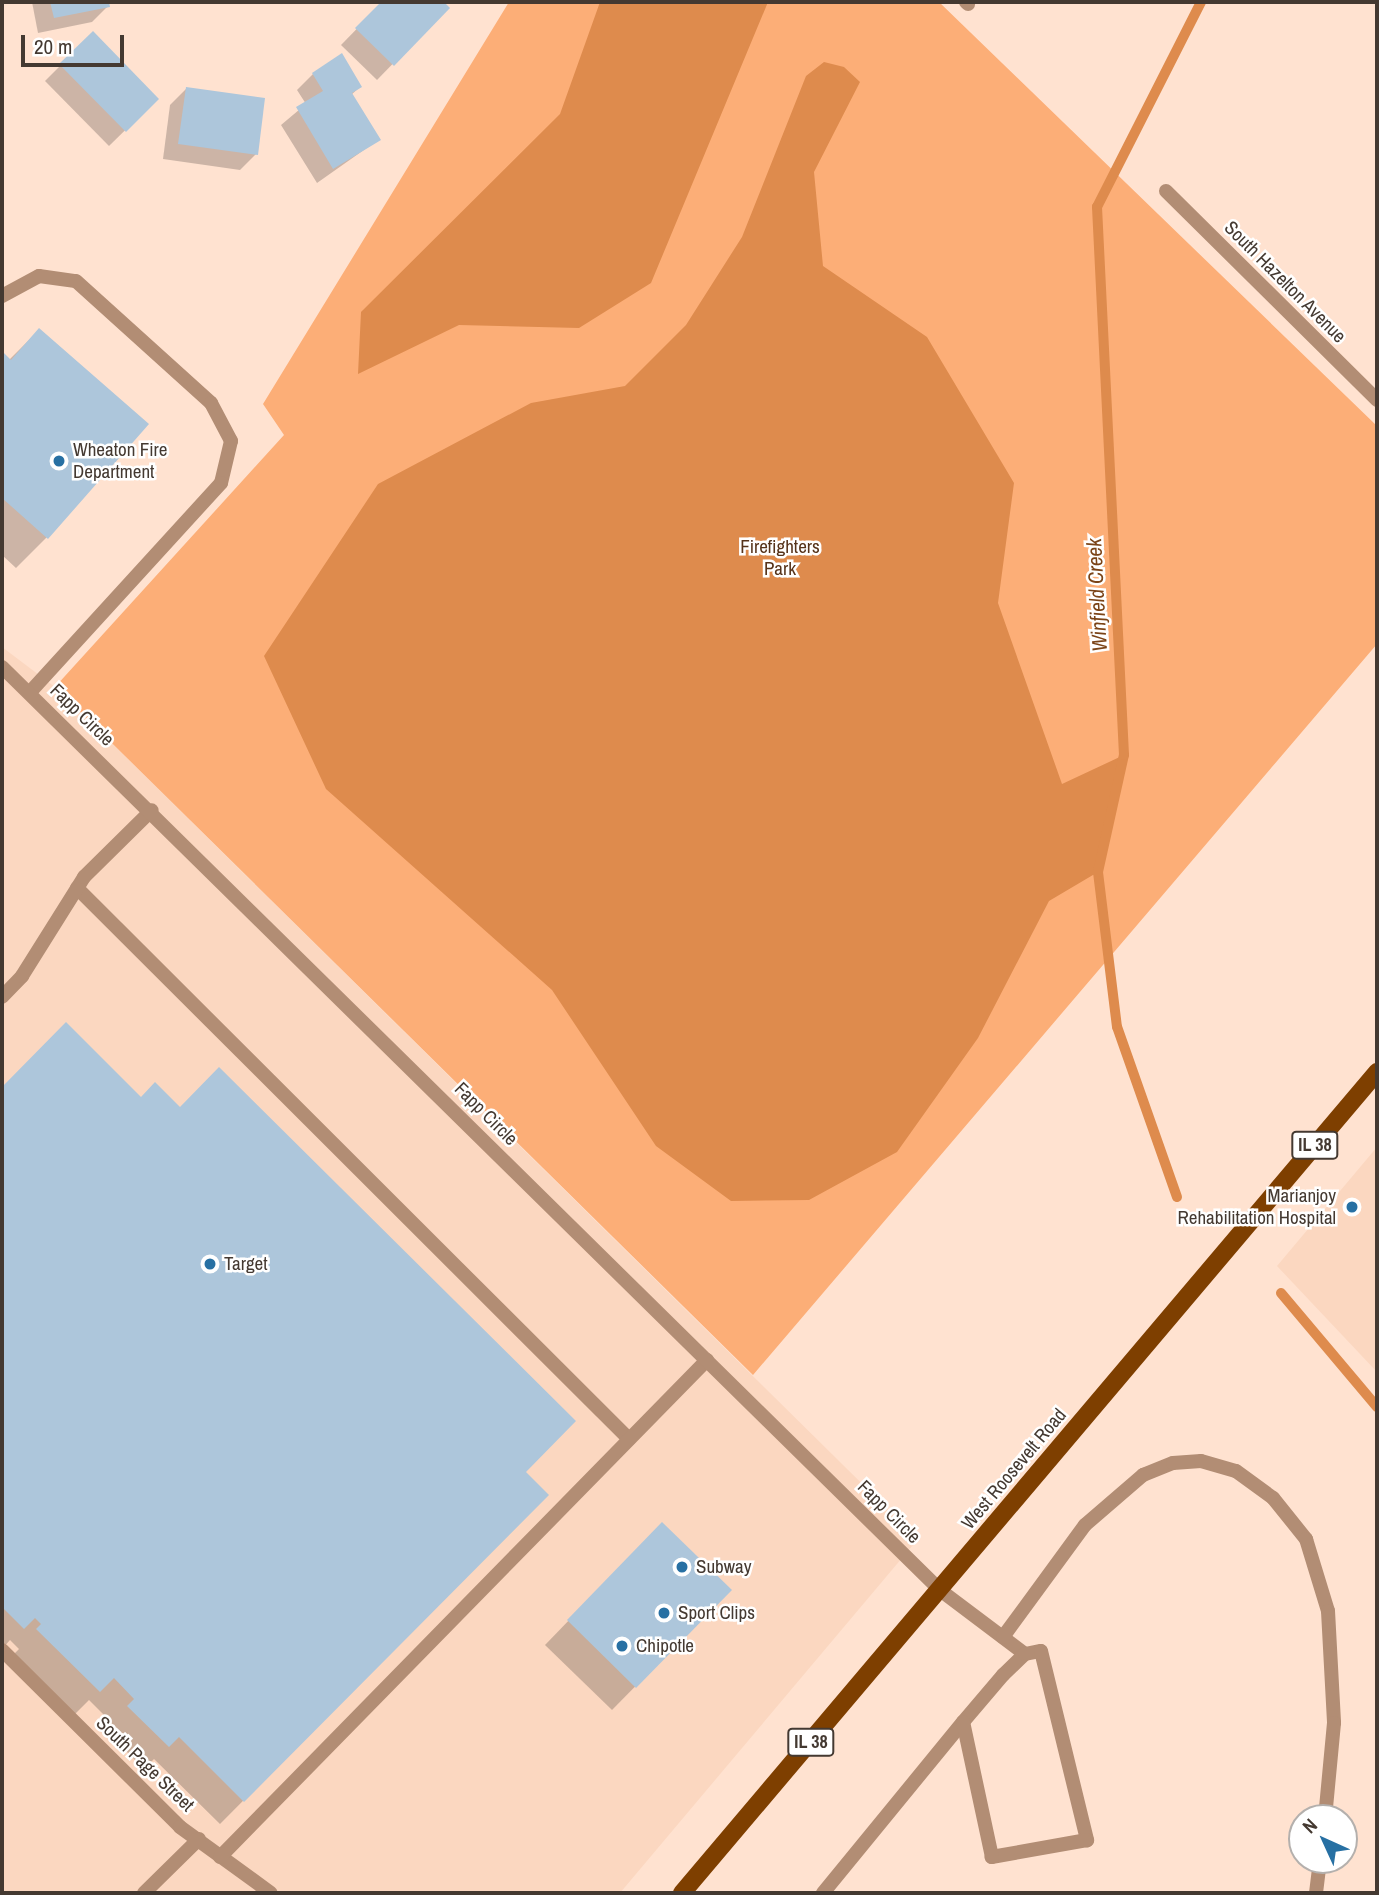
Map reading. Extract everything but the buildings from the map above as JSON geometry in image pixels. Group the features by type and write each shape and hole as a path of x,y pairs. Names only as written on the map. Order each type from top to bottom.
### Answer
{"main road":[{"name":"West Roosevelt Road","path":"682,1893 1377,1072"}],"street":[{"name":"South Hazelton Avenue","path":"1166,191 1377,401"},
{"path":"2,296 39,276 76,281 211,403 231,441 221,483 30,692"},
{"name":"Fapp Circle","path":"2,667 152,810 940,1590 1025,1654 1041,1651 1087,1840 992,1857 963,1722"},
{"path":"2,997 77,888 152,810"},
{"path":"77,888 629,1439"},
{"path":"220,1857 707,1360"},
{"path":"1003,1637 1086,1525 1143,1475 1173,1463 1201,1461 1236,1471 1273,1498 1306,1539 1328,1611 1334,1723 1326,1804"},
{"name":"South Page Street","path":"2,1650 199,1839 271,1893"},
{"path":"823,1893 963,1722 1025,1654"},
{"path":"144,1893 199,1839"},
{"path":"1316,1893 1318,1874"}],"shaded area":[{"path":"600,2 768,2 651,283 579,328 459,325 358,374 361,312 560,114"},
{"path":"824,62 844,67 860,82 814,172 823,266 927,337 1014,483 998,603 1062,784 1124,755 1098,872 1049,901 978,1038 897,1152 809,1200 731,1201 656,1146 552,990 326,789 264,656 378,484 531,403 625,386 686,325 742,237 806,76"},
{"path":"2,647 55,687 918,1539 620,1893 2,1893"},
{"name":"Marianjoy Rehabilitation Hospital","path":"1377,1147 1377,1372 1277,1266"}],"green space":[{"name":"Firefighters Park","path":"509,2 939,2 1377,426 1377,644 753,1375 55,687 284,435 263,404"}],"waterway":[{"name":"Winfield Creek","path":"1177,1197 1117,1027 1098,872 1124,755 1097,207 1201,2"},
{"name":"Winfield Creek","path":"1281,1293 1377,1407"}],"place":[{"name":"Wheaton Fire Department","path":"59,461"},
{"name":"Marianjoy Rehabilitation Hospital","path":"1352,1207"},
{"name":"Target","path":"210,1264"},
{"name":"Subway","path":"682,1567"},
{"name":"Sport Clips","path":"664,1613"},
{"name":"Chipotle","path":"622,1646"}]}
